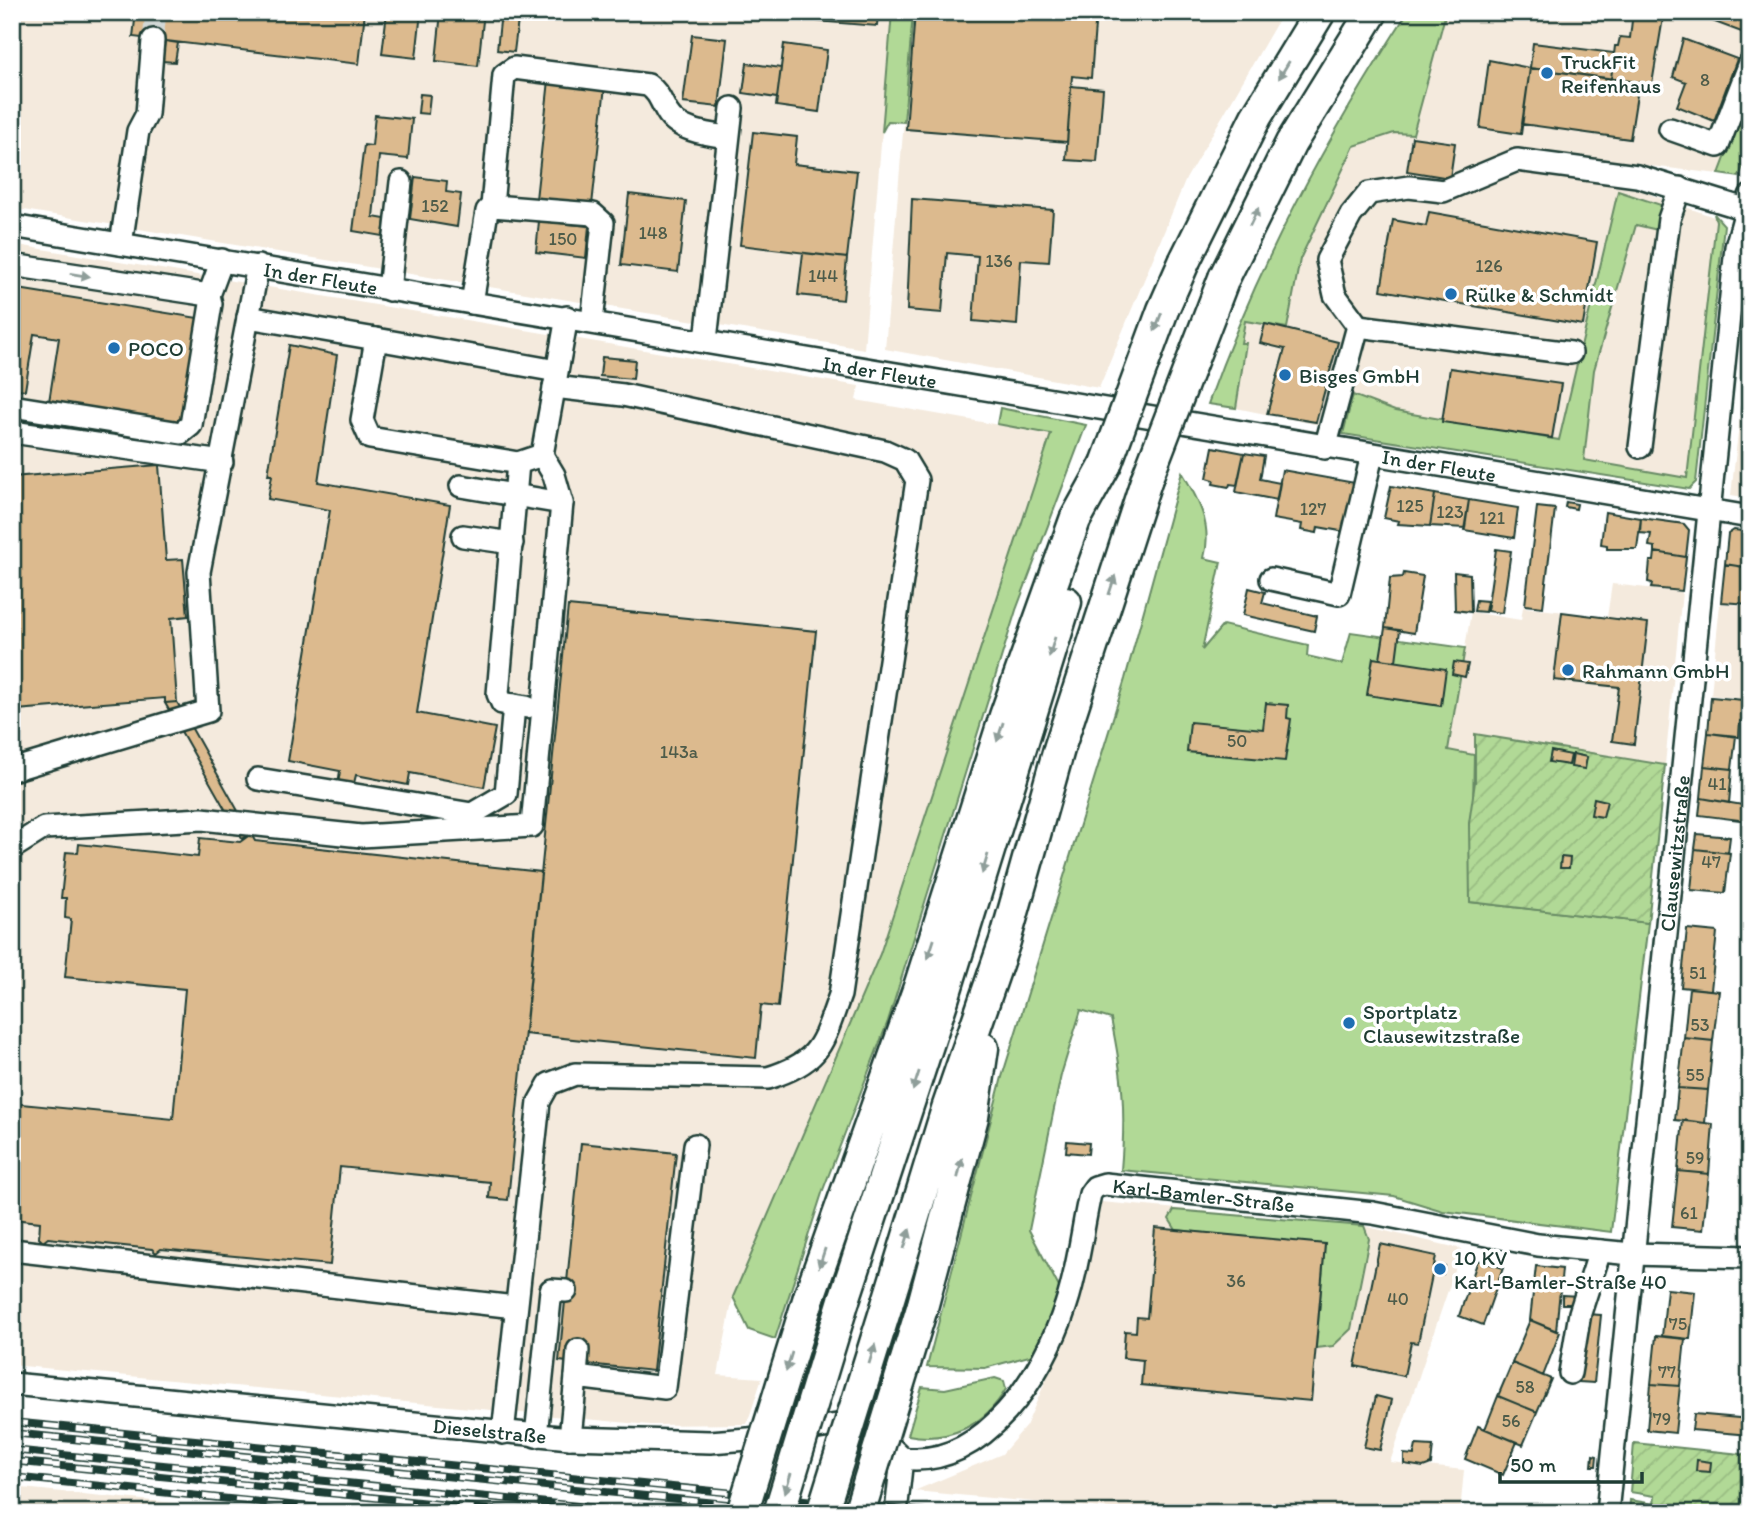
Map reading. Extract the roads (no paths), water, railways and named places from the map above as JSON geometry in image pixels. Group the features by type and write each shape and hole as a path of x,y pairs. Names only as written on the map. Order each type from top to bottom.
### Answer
{"highway":[{"path":"779,1513 844,1300 948,983 1106,464 1163,310 1213,202 1256,117 1320,12"},
{"path":"822,1513 947,1109 993,978 1059,749 1147,478 1211,309 1251,221 1291,143 1372,12"},
{"path":"742,1513 809,1297 919,987 1005,716 1075,520 1106,464"},
{"path":"859,1513 922,1308 972,1117 993,978"}],"street":[{"path":"121,244 138,131 147,114 153,40"},
{"path":"1670,129 1718,146 1750,63"},
{"path":"471,303 486,211 492,206 504,75 514,68 648,85 658,92 668,114 680,126 728,137"},
{"path":"706,340 732,108"},
{"path":"1571,353 1358,326 1335,296 1327,260 1351,215 1368,193 1409,187 1443,191 1517,160 1637,176 1680,188 1746,215"},
{"path":"389,290 401,182"},
{"path":"1640,447 1669,219 1680,188"},
{"path":"492,206 600,217 603,223 592,321"},
{"name":"Clausewitzstraße","path":"1607,1513 1709,510 1746,215"},
{"name":"In der Fleute","path":"12,226 706,340 1325,448 1750,517"},
{"path":"12,406 181,433 191,425 211,304 209,295 222,260"},
{"path":"12,265 209,295"},
{"path":"12,770 208,711 199,572 258,266"},
{"path":"248,317 376,339 885,451 905,460 917,480 840,995 821,1048 795,1070 768,1078 575,1074 549,1084 539,1102 503,1433"},
{"path":"258,779 471,822 532,826 562,503 554,475 542,455 567,317"},
{"path":"1325,448 1358,326"},
{"path":"376,339 362,420 370,438 517,463 542,455"},
{"path":"12,432 222,462"},
{"path":"1271,579 1339,594 1372,455"},
{"path":"517,463 498,694 502,703 543,709"},
{"path":"461,486 562,503"},
{"path":"463,536 512,543"},
{"path":"12,848 44,828 202,818 361,836 471,822 506,794 514,705"},
{"path":"506,794 534,799"},
{"path":"576,1377 665,1388 695,1145"},
{"name":"Karl-Bamler-Straße","path":"902,1458 925,1461 955,1450 987,1432 1029,1380 1066,1304 1090,1194 1096,1187 1105,1184 1373,1213 1512,1241 1600,1251 1750,1257"},
{"path":"12,1250 515,1307"},
{"path":"1570,1373 1580,1313 1600,1251"},
{"path":"536,1436 551,1290 566,1291"},
{"path":"570,1438 578,1350"},
{"name":"Dieselstraße","path":"12,1384 570,1438 710,1442 844,1424 880,1437 902,1458"},
{"path":"896,1513 902,1458"}],"tunnel":[{"path":"153,40 156,12"}],"railway":[{"path":"12,1422 936,1513"},
{"path":"12,1433 818,1513"},
{"path":"12,1450 649,1513"},
{"path":"12,1461 527,1513"},
{"path":"12,1477 369,1513"}],"place":[{"name":"TruckFit Reifenhaus","path":"1547,73"},
{"name":"Rülke & Schmidt","path":"1451,294"},
{"name":"POCO","path":"114,348"},
{"name":"Bisges GmbH","path":"1285,375"},
{"name":"Rahmann GmbH","path":"1568,670"},
{"name":"Sportplatz Clausewitzstraße","path":"1349,1023"},
{"name":"10 KV Karl-Bamler-Straße 40","path":"1440,1269"}]}
